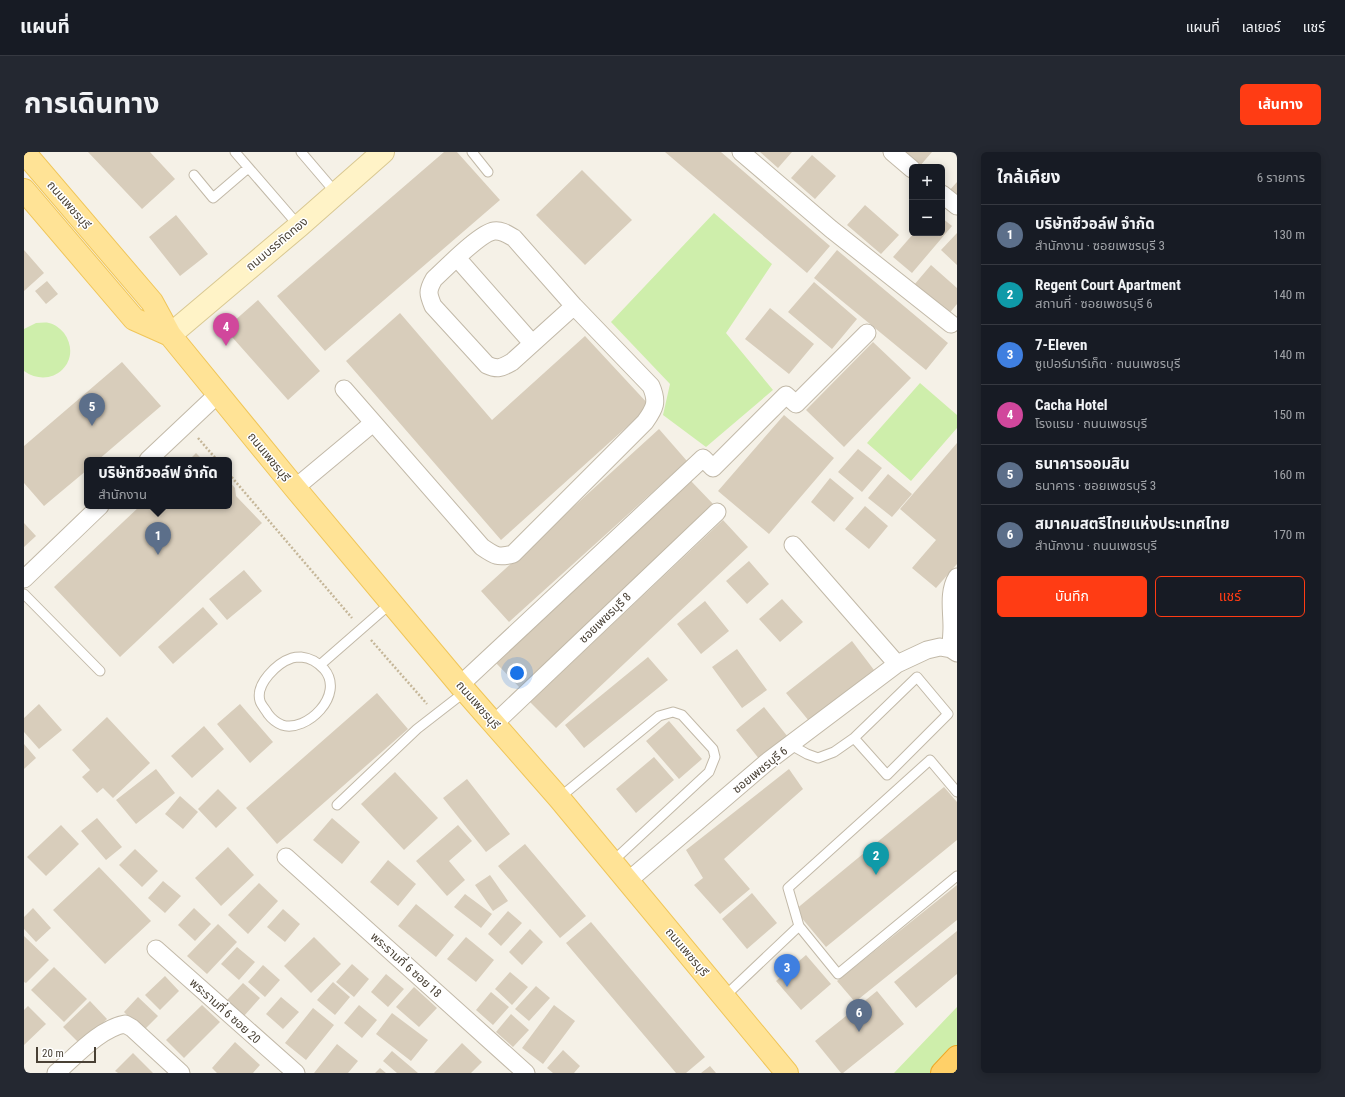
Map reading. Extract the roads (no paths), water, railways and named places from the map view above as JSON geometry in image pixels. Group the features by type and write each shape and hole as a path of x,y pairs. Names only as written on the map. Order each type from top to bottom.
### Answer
{"highway":[{"path":"942,1073 957,1057"}],"main road":[{"name":"ถนนเพชรบุรี","path":"24,152 152,302 170,335 295,488 463,688 559,798 787,1073"},
{"name":"ถนนบรรทัดทอง","path":"170,335 299,226 383,152"},
{"name":"ถนนเพชรบุรี","path":"24,190 134,319 170,335"}],"street":[{"path":"741,152 831,229 951,324"},
{"path":"892,152 909,166"},
{"path":"945,196 957,206"},
{"path":"344,389 482,547 492,554 502,557 513,554 645,422 655,405 655,395 651,386 574,306 514,238 503,231 492,231 481,238 434,279 429,288 429,296 433,306 487,365 496,369 512,362 574,306"},
{"path":"457,258 532,343"},
{"path":"463,688 703,458 713,468 786,395 796,404 867,333"},
{"path":"151,457 218,394"},
{"path":"295,488 373,423"},
{"path":"24,580 97,509"},
{"name":"ซอยเพชรบุรี 8","path":"494,724 716,512"},
{"path":"793,545 897,664"},
{"path":"954,651 951,592 953,583 957,577"},
{"name":"ซอยเพชรบุรี 6","path":"628,881 767,762 897,664 927,650 940,647 954,651"},
{"name":"พระรามที่ 6 ซอย 18","path":"286,857 526,1073"},
{"name":"พระรามที่ 6 ซอย 20","path":"156,949 296,1073"},
{"path":"56,1073 91,1042 107,1031 125,1024 132,1028 181,1073"}],"lane":[{"path":"235,152 299,226"},
{"path":"301,152 336,193"},
{"path":"472,152 488,172"},
{"path":"194,175 213,198 248,168"},
{"path":"24,594 100,671"},
{"path":"320,665 391,603"},
{"path":"292,658 310,658 320,665 328,674 332,686 329,696 318,712 307,720 295,725 282,725 271,717 260,702 259,691 265,679 278,666 292,658"},
{"path":"791,745 818,758 834,752 854,738 917,677 948,714 887,775 854,738"},
{"path":"337,805 417,729 463,688"},
{"path":"559,798 659,716 667,713 674,712 682,715 713,749 715,757 709,772 612,862"},
{"path":"957,792 930,760 788,888 799,926 838,974 957,876"},
{"path":"724,997 799,926"}],"place":[{"name":"Cacha Hotel","path":"226,346"},
{"name":"ธนาคารออมสิน","path":"92,426"},
{"name":"บริษัทซีวอล์ฟ จำกัด","path":"158,555"},
{"name":"Regent Court Apartment","path":"876,875"},
{"name":"7-Eleven","path":"787,987"},
{"name":"สมาคมสตรีไทยแห่งประเทศไทย","path":"859,1032"}]}
